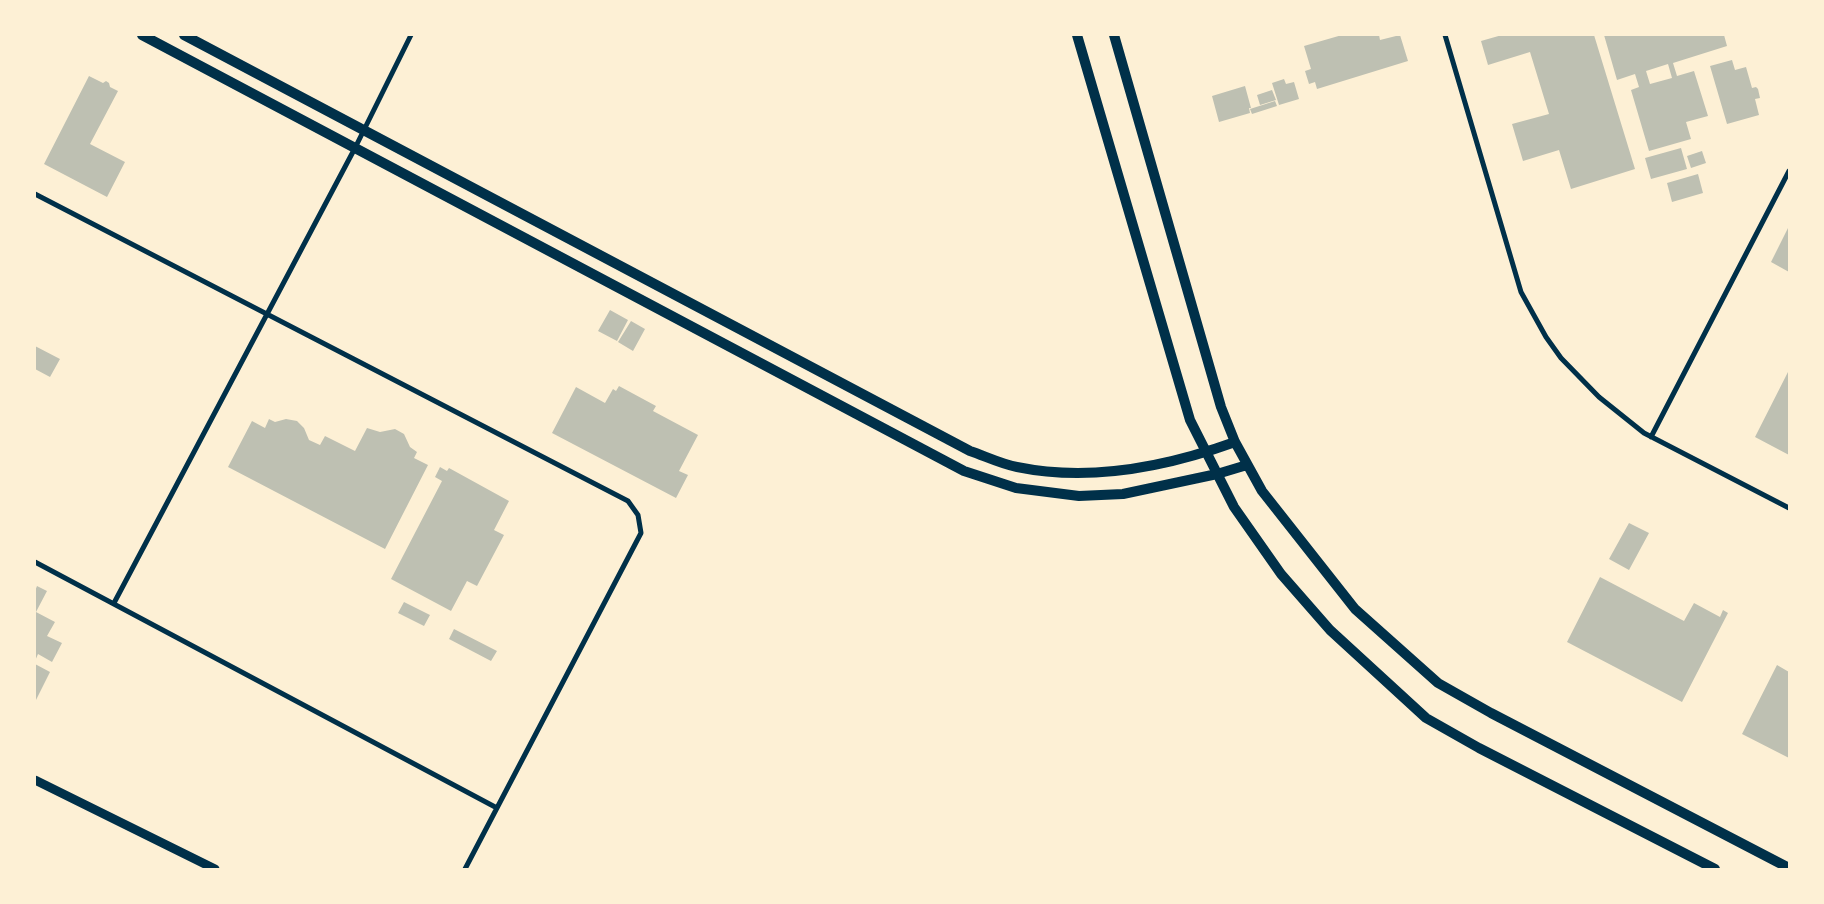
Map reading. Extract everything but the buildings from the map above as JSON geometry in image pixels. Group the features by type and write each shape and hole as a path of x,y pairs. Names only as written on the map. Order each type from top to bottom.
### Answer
{"main road":[{"path":"142,35 964,471 1016,488 1079,496 1123,494 1217,474 1247,464"},
{"path":"184,35 970,451 1016,467 1071,473 1115,472 1205,452 1235,442"},
{"path":"1077,35 1190,420 1234,507 1281,574 1330,630 1426,718 1479,748 1715,869"},
{"path":"1114,35 1222,407 1235,442 1262,491 1355,609 1438,683 1499,718 1789,868"}],"street":[{"path":"114,603 268,313 411,35"},
{"path":"1445,35 1521,292 1546,337 1561,358 1600,397 1651,437 1789,508"},
{"path":"1651,437 1789,171"},
{"path":"35,194 628,501 636,508 641,533 465,869"},
{"path":"35,562 497,808"},
{"path":"35,780 215,869"}]}
